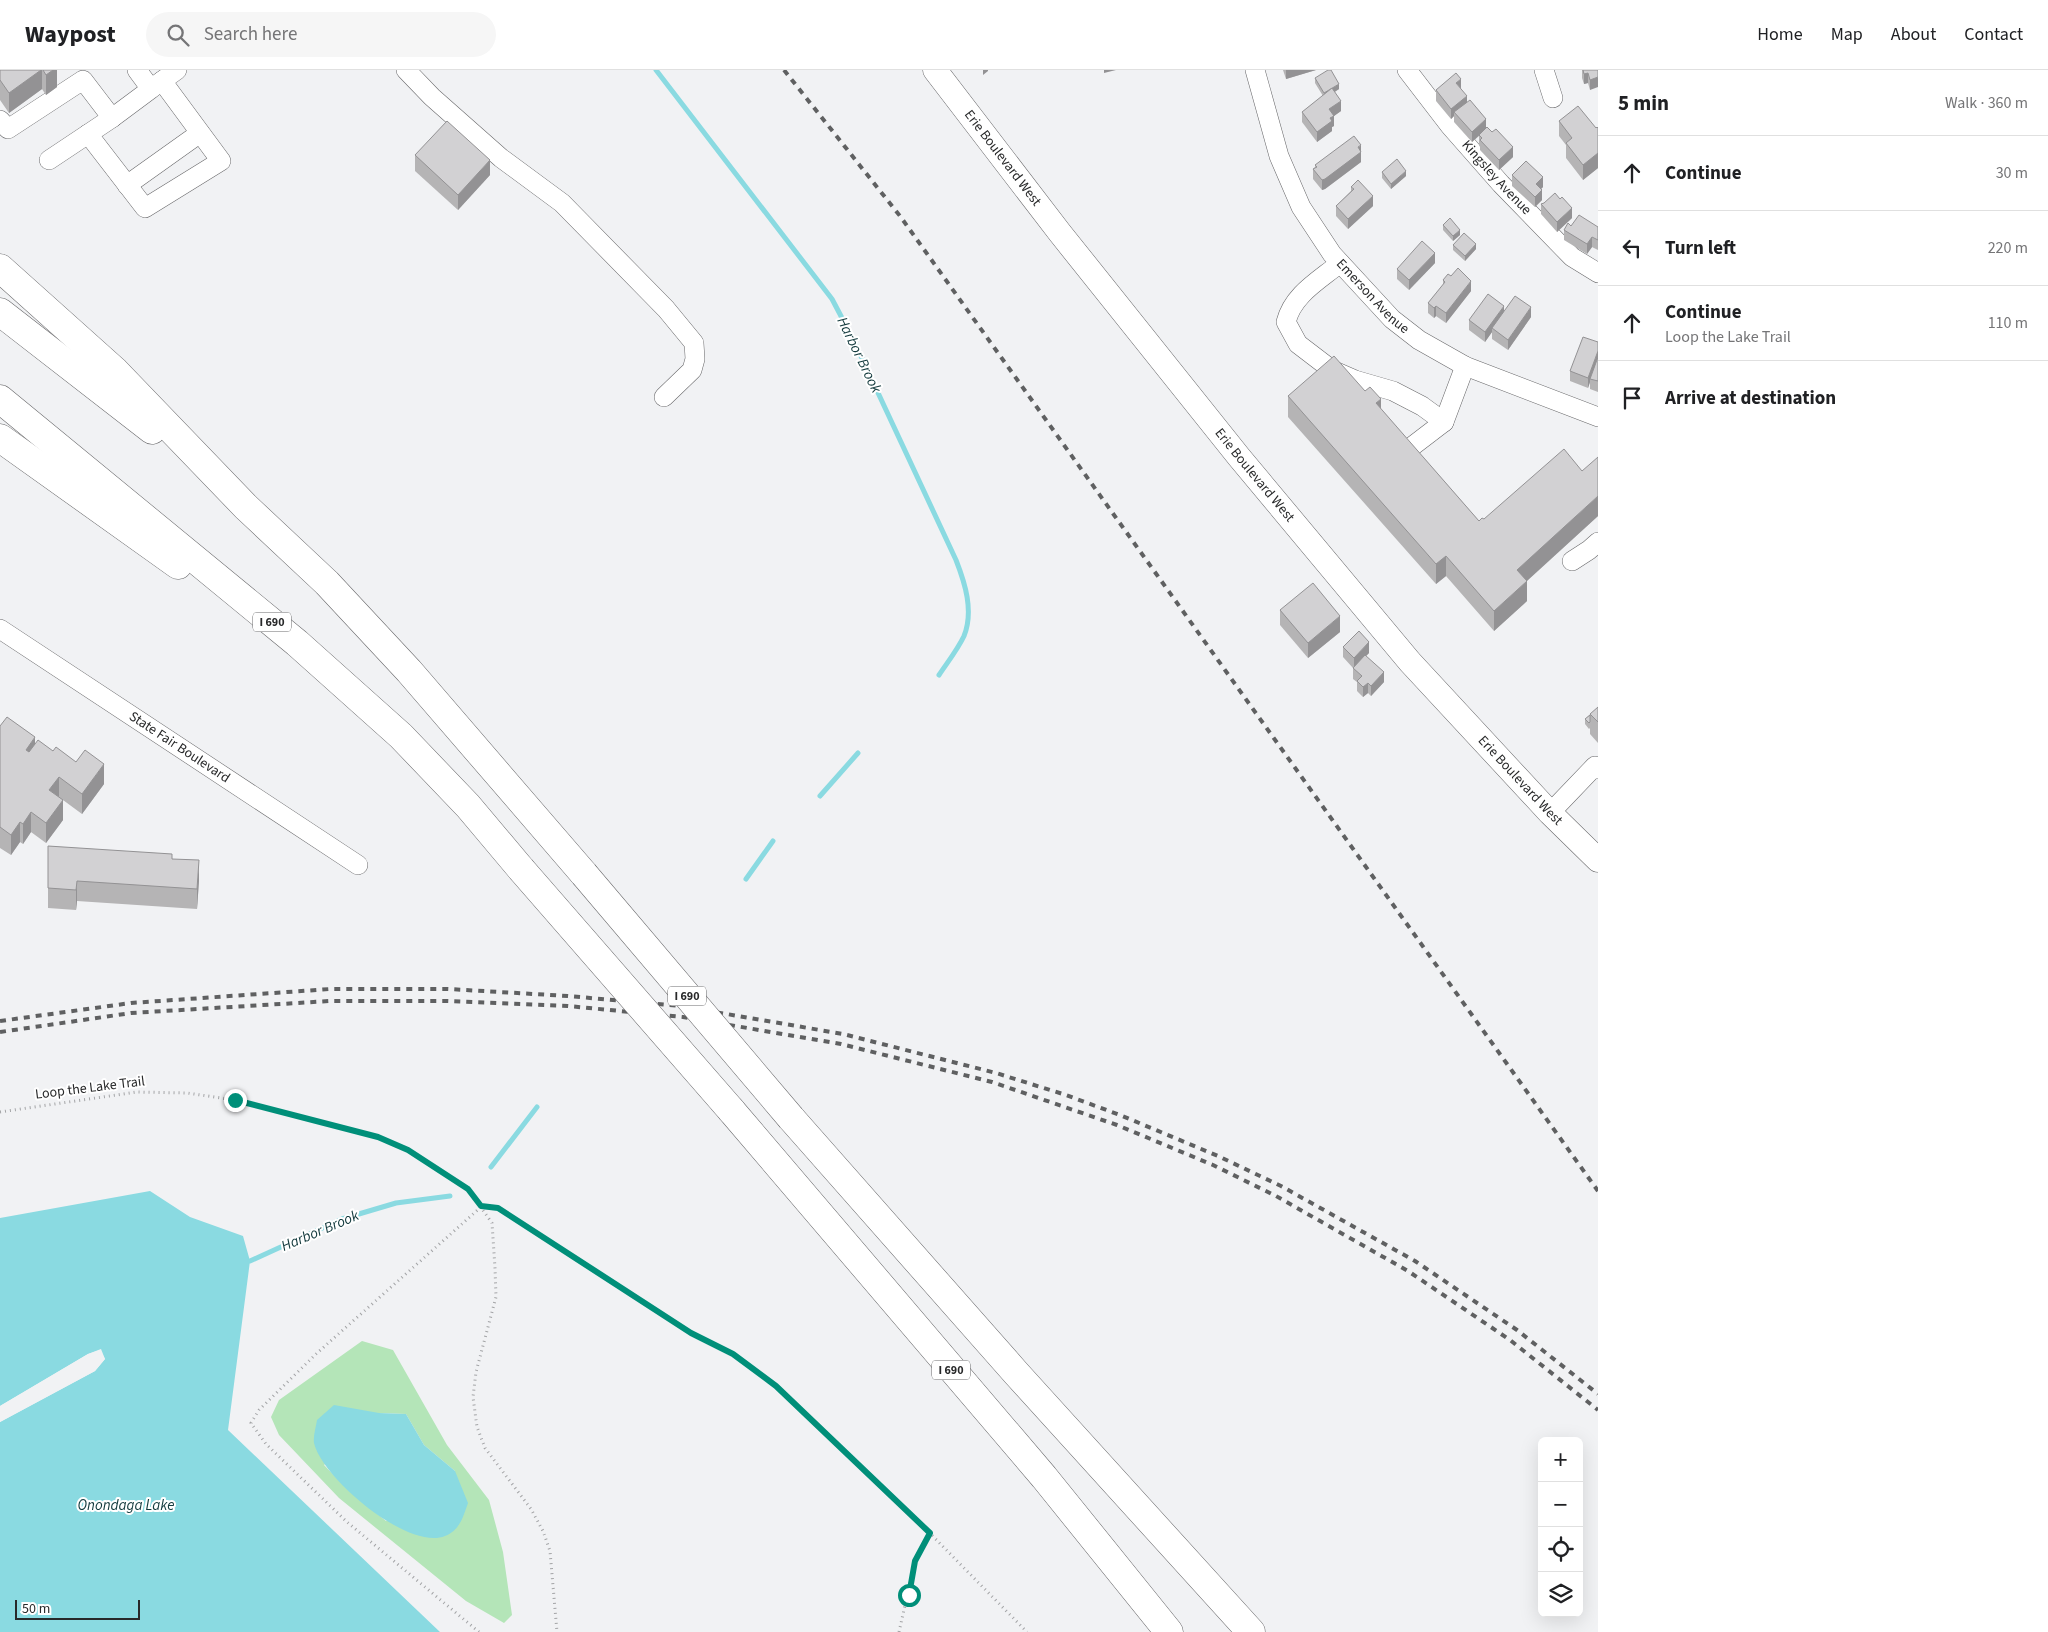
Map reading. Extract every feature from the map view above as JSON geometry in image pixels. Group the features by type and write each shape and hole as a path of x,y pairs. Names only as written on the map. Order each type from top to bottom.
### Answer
{"highway":[{"path":"0,268 115,371 246,507"},
{"name":"I 690","path":"0,312 154,431 246,507 327,583 409,671 791,1118 1009,1366 1251,1632"},
{"name":"I 690","path":"0,399 297,643 401,736 468,806 731,1110 1044,1477 1169,1632"},
{"path":"0,438 139,539 297,643"},
{"path":"1181,1554 1272,1632"}],"main road":[{"name":"Erie Boulevard West","path":"935,70 1060,233 1239,458 1410,662 1550,813 1598,860"}],"street":[{"path":"88,134 145,208 220,161 163,80 137,70"},
{"path":"406,70 432,97 501,158 562,203 666,309 694,343 695,359 692,370 664,397"},
{"name":"Emerson Avenue","path":"1255,70 1279,156 1301,207 1332,254 1392,319 1419,340 1465,366 1598,418"},
{"name":"Kingsley Avenue","path":"1406,70 1450,126 1501,184 1572,257 1598,273"},
{"path":"1544,70 1552,98"},
{"path":"0,120 8,129 80,75 112,118"},
{"path":"49,160 112,118 163,80"},
{"path":"127,185 200,133"},
{"path":"1340,263 1301,294 1289,310 1286,322 1298,344 1332,370 1355,380 1393,390 1422,406 1444,422"},
{"path":"1410,448 1444,422 1465,366"},
{"path":"1572,561 1598,542"},
{"name":"State Fair Boulevard","path":"0,629 358,865"},
{"path":"1550,813 1595,766 1598,770"}],"path":[{"name":"Loop the Lake Trail","path":"0,1112 137,1092 187,1092 235,1100 378,1137 408,1150 468,1189 492,1223 496,1297 476,1372 473,1398 477,1427 485,1448 531,1509 543,1532 550,1551 557,1632"},
{"path":"479,1632 347,1522 266,1444 251,1423 259,1410 316,1354 481,1206 498,1208 691,1333 733,1354 776,1386 930,1533 1028,1632"},
{"path":"899,1632 915,1561 930,1533"}],"green space":[{"path":"362,1341 393,1350 447,1445 489,1500 503,1552 512,1615 504,1623 466,1601 339,1498 279,1435 271,1417 279,1400","holes":["379,1413 406,1414 424,1445 455,1471 386,1521 348,1490 324,1465"]}],"water":[{"name":"Onondaga Lake","path":"150,1191 190,1217 243,1236 250,1261 228,1430 440,1632 0,1632 0,1422 95,1371 105,1359 100,1350 88,1354 0,1406 0,1218"},
{"path":"334,1405 379,1413 406,1414 424,1445 455,1471 468,1503 458,1527 445,1536 429,1538 410,1533 389,1522 349,1492 320,1458 314,1443 317,1420"}],"pier":[{"path":"101,1349 105,1359 95,1371 0,1422 0,1419 93,1369 102,1358 99,1353 89,1357 0,1408 0,1406 88,1354"}],"building":[{"path":"0,70 41,70 9,93 0,80"},
{"path":"43,70 53,70 46,75"},
{"path":"1331,70 1339,84 1324,93 1315,78"},
{"path":"1583,70 1598,70 1598,77 1590,80 1588,73 1584,74"},
{"path":"1456,73 1461,79 1456,83 1467,96 1451,109 1436,90"},
{"path":"1332,88 1341,101 1329,109 1334,116 1330,118 1332,121 1317,132 1302,112"},
{"path":"1470,100 1486,119 1472,132 1454,112"},
{"path":"1578,106 1598,128 1598,153 1583,165 1566,143 1572,138 1559,121"},
{"path":"447,121 490,160 458,195 415,155"},
{"path":"1487,127 1492,132 1496,129 1513,147 1499,160 1480,140 1482,138 1479,135"},
{"path":"1354,136 1361,145 1358,147 1361,152 1322,180 1313,169 1317,167 1315,165"},
{"path":"1397,159 1406,171 1391,184 1382,172"},
{"path":"1526,161 1543,177 1536,184 1542,190 1535,197 1512,175"},
{"path":"1358,180 1373,196 1348,219 1336,206 1354,189 1351,187"},
{"path":"1555,193 1560,199 1562,197 1572,208 1557,222 1541,204"},
{"path":"1579,215 1598,227 1598,240 1592,237 1587,244 1564,230 1568,223 1571,226"},
{"path":"1450,218 1460,230 1453,236 1443,225"},
{"path":"1464,233 1476,244 1465,256 1453,245"},
{"path":"1422,241 1435,253 1409,280 1397,269"},
{"path":"1458,268 1471,281 1446,313 1436,306 1434,308 1428,303 1445,282 1443,280 1448,274 1451,276"},
{"path":"1488,294 1504,306 1485,332 1469,320"},
{"path":"1515,296 1531,307 1508,340 1492,328"},
{"path":"1583,337 1598,342 1598,351 1588,378 1570,371"},
{"path":"1334,356 1365,391 1370,387 1381,399 1376,403 1479,521 1482,518 1484,519 1564,449 1582,471 1598,457 1598,496 1517,570 1527,581 1494,611 1446,556 1436,564 1288,396"},
{"path":"1598,357 1598,381 1590,379"},
{"path":"1313,583 1340,616 1308,643 1280,610"},
{"path":"1359,631 1369,642 1354,658 1343,647"},
{"path":"1365,655 1384,672 1371,686 1368,683 1363,687 1357,681 1362,676 1353,668"},
{"path":"1598,707 1598,722 1590,714"},
{"path":"1590,715 1590,722 1589,723 1585,719"},
{"path":"7,717 35,737 26,750 29,752 38,740 53,751 56,747 76,762 85,750 104,764 82,794 59,777 49,790 63,800 46,823 31,812 23,824 20,822 11,835 0,827 0,726"},
{"path":"48,846 172,854 172,859 199,860 197,889 77,881 76,890 48,888"}],"waterway":[{"name":"Harbor Brook","path":"656,70 832,299 852,337 956,560 965,588 968,607 967,626 959,646 939,675"},
{"name":"Harbor Brook","path":"820,796 858,753"},
{"name":"Harbor Brook","path":"746,879 773,841"},
{"name":"Harbor Brook","path":"491,1167 537,1107"},
{"name":"Harbor Brook","path":"250,1261 342,1219 396,1203 450,1196"}],"railway":[{"path":"784,70 900,216 1598,1191"},
{"path":"0,1021 131,1003 330,989 448,989 568,996 680,1006 843,1034 996,1073 1066,1095 1120,1115 1218,1156 1281,1186 1415,1261 1517,1330 1598,1394"},
{"path":"0,1032 131,1013 330,1001 447,1001 568,1006 683,1017 841,1044 992,1082 1117,1125 1213,1165 1276,1196 1408,1271 1510,1340 1598,1410"}],"route":[{"path":"235,1100 378,1137 408,1150 468,1189 481,1206 498,1208 691,1333 733,1354 776,1386 930,1533 915,1561 909,1595"}]}
